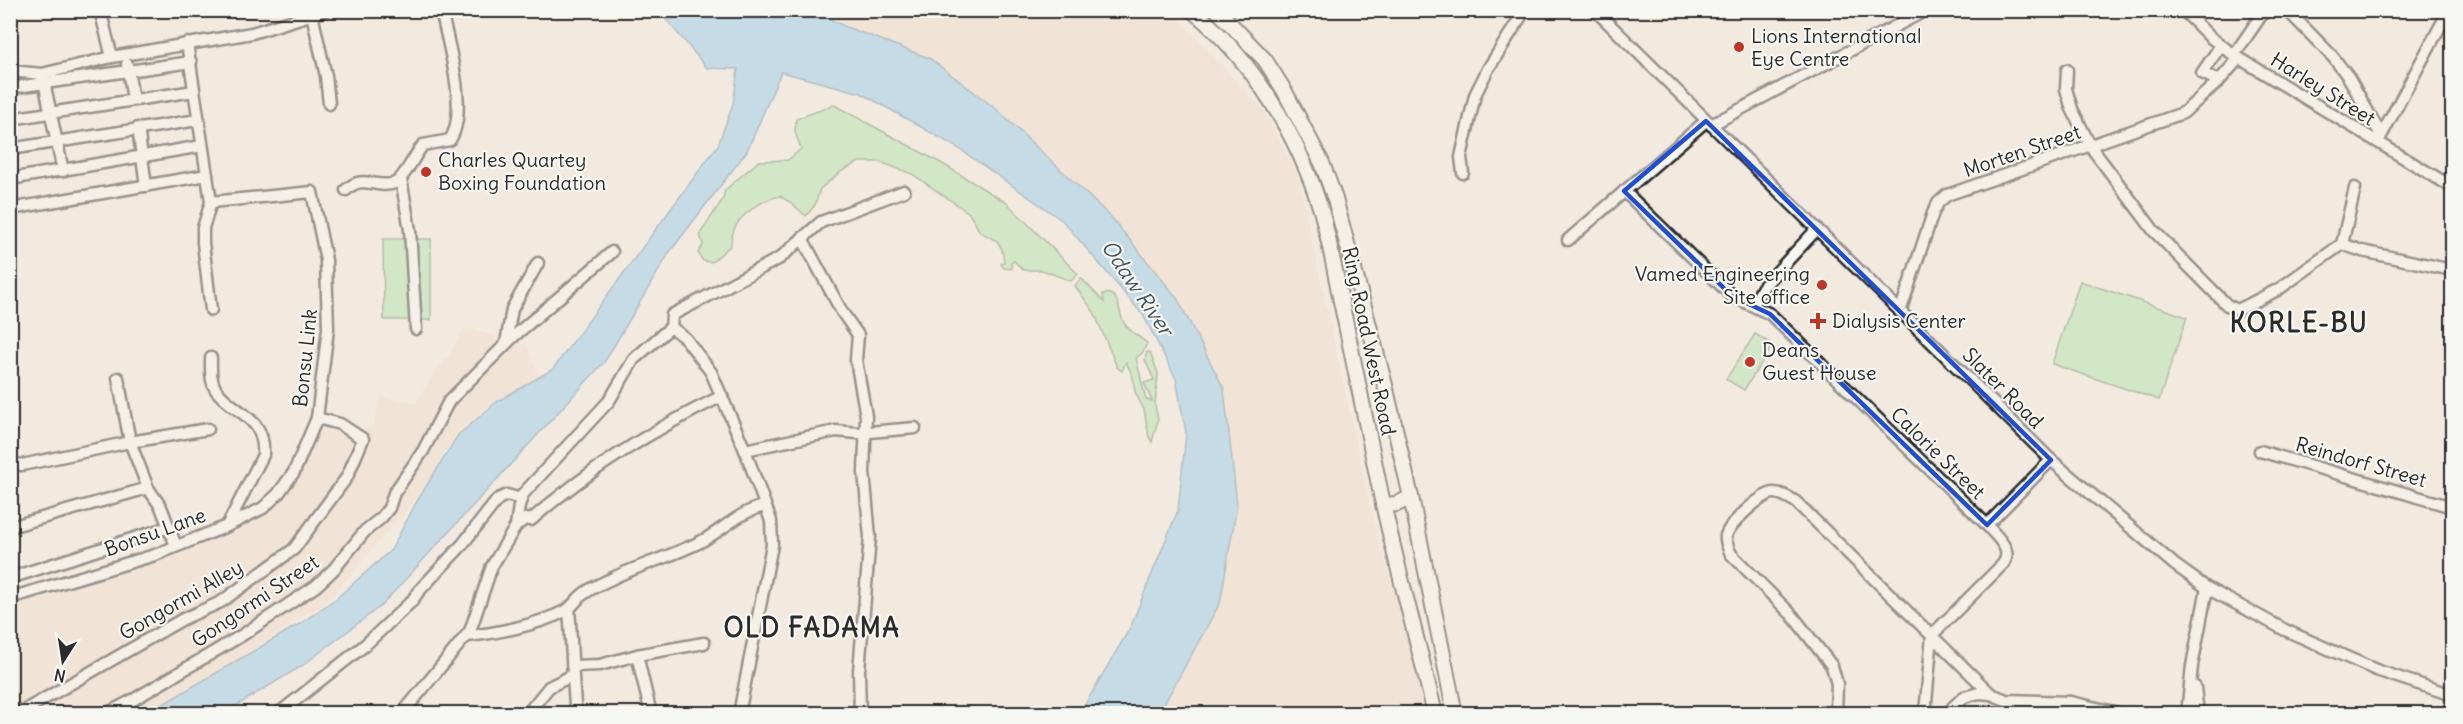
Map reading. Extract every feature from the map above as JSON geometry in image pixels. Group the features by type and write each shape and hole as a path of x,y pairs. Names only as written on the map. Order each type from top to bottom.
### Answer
{"main road":[{"name":"Ring Road West Road","path":"1192,10 1216,30 1239,57 1277,112 1303,160 1326,233 1383,505 1435,714"},
{"name":"Ring Road West Road","path":"1217,10 1265,60 1284,90 1322,163 1335,199 1385,385 1411,497 1455,714"},
{"path":"1383,505 1397,504 1411,497"}],"street":[{"path":"100,10 112,57"},
{"path":"10,88 112,57 252,33 312,12 326,10"},
{"path":"346,190 353,183 368,181 380,184 395,183 401,179 423,145 450,140 457,130 457,92 441,10"},
{"path":"1463,172 1461,157 1475,94 1525,10"},
{"name":"Slater Road","path":"1595,10 2050,460 2175,565 2207,588 2284,630 2376,670 2452,695"},
{"path":"1568,240 1624,191 1709,123 1926,10"},
{"name":"Harley Street","path":"2183,10 2236,57 2379,139 2452,187"},
{"name":"Morten Street","path":"1900,312 1933,213 1938,203 1947,195 2091,147 2183,113 2219,81 2265,10"},
{"path":"2287,10 2318,39 2349,78 2379,139"},
{"path":"2379,139 2449,10"},
{"path":"312,12 329,104"},
{"path":"187,43 211,202 203,228 211,310"},
{"path":"2219,81 2202,73 2221,45"},
{"path":"126,55 133,99"},
{"path":"10,71 43,78 191,63"},
{"path":"2067,70 2066,89 2070,103 2091,147 2154,231 2227,305 2234,309 2238,310 2279,289 2342,244 2355,188"},
{"path":"43,78 63,171"},
{"path":"10,119 194,91"},
{"path":"10,149 198,120"},
{"path":"138,128 146,186"},
{"path":"10,179 202,146"},
{"path":"10,209 207,176"},
{"path":"401,179 410,230 417,329"},
{"path":"402,714 467,636 492,566 516,526 521,499 609,401 634,358 671,327 672,315 771,263 804,242 821,222 904,191"},
{"name":"Calorie Street","path":"1624,191 1732,297 1770,314 1987,525 2007,550 2008,558 1932,635"},
{"name":"Bonsu Link","path":"211,202 312,192 326,260 329,297 328,329 317,418 294,472 278,494 263,508 226,526"},
{"path":"1753,305 1763,286 1816,230"},
{"path":"804,242 842,312 858,335 856,360 866,416 864,472 870,537 859,671 860,714"},
{"path":"2342,244 2362,251 2452,270"},
{"name":"Gongormi Street","path":"106,714 244,634 316,586 334,569 365,531 389,508 394,493 423,451 449,401 506,343 612,252"},
{"path":"506,343 512,309 538,263"},
{"path":"671,327 686,339 711,372 745,450 772,530 772,545 739,714"},
{"name":"Bonsu Lane","path":"10,598 155,555 226,526 263,454 264,445 252,420 216,391 212,381 211,358"},
{"path":"118,378 130,442 148,488 161,507 176,546"},
{"path":"516,526 525,519 531,520 573,485 665,425 722,396"},
{"name":"Gongormi Alley","path":"18,714 183,619 221,602 294,549 348,477 363,439 340,424 317,418"},
{"path":"745,450 836,431 858,433 866,430 915,428"},
{"path":"10,463 22,465 130,442 208,429"},
{"name":"Reindorf Street","path":"2260,451 2452,507"},
{"path":"1987,525 2050,460"},
{"path":"10,527 148,488"},
{"path":"1836,714 1837,684 1832,666 1792,615 1731,554 1727,545 1726,537 1730,527 1764,496 1773,493 1781,494 1796,502 1897,604 1932,635 1991,694"},
{"path":"278,714 365,645 412,601 481,523 498,499 507,495 521,499"},
{"path":"467,636 551,617 569,609 582,595 598,585 628,571 682,552 717,533 738,516 754,508 765,506"},
{"path":"10,578 169,528"},
{"path":"2187,714 2192,666 2207,588"},
{"path":"569,609 576,714"},
{"path":"1925,714 1932,635"},
{"path":"527,714 549,687 572,671 637,655 704,643"},
{"path":"637,655 651,714"},
{"path":"2192,666 2198,714"},
{"path":"1950,714 1953,707 1964,697 1979,693 1991,694 2006,700 2071,702 2123,714"}],"highlighted area":[{"path":"1706,121 2051,460 1987,525 1770,314 1732,296 1624,191"}],"shaded area":[{"path":"813,11 1171,11 1264,111 1298,177 1376,532 1416,668 1426,713 1159,713 1220,603 1177,298 1111,217 995,108"},
{"path":"464,328 527,345 541,382 484,409 459,431 425,487 330,599 154,713 11,713 10,597 212,531 261,506 297,468 320,419 339,422 363,432 374,424 380,396 416,403 433,375 449,356"}],"green space":[{"path":"834,105 941,163 1007,203 1078,274 1071,281 1042,270 1023,270 1014,261 1011,263 1012,269 1004,268 1001,264 1004,263 1002,249 997,241 980,232 969,213 912,174 880,162 859,162 842,171 820,189 815,205 806,216 780,196 763,202 740,220 732,236 731,245 712,262 703,261 698,253 703,245 700,234 723,199 725,190 759,161 788,160 801,149 795,132 796,119"},
{"path":"383,239 431,239 431,320 384,320"},
{"path":"1081,278 1104,302 1103,294 1113,296 1124,323 1147,343 1143,352 1136,358 1146,400 1152,401 1144,383 1154,380 1145,360 1147,352 1150,352 1158,373 1155,405 1158,420 1152,442 1144,410 1135,392 1133,377 1126,362 1122,371 1117,367 1094,312 1075,286"},
{"path":"2080,281 2187,317 2159,400 2052,364"},
{"name":"Deans Guest House","path":"1755,334 1773,345 1744,390 1726,379"}],"water":[{"name":"Odaw River","path":"785,10 789,13 813,11 846,27 929,58 995,108 1111,217 1177,298 1224,389 1237,505 1220,603 1159,713 1080,713 1130,628 1178,510 1186,433 1176,379 1143,315 1063,221 958,148 861,93 781,72 747,151 669,253 605,361 382,605 302,666 224,713 148,713 301,623 338,597 391,550 417,501 458,435 498,401 553,369 718,145 733,104 738,69 707,68 659,11"}],"place":[{"name":"Lions International Eye Centre","path":"1739,47"},
{"name":"Charles Quartey Boxing Foundation","path":"426,172"},
{"name":"Vamed Engineering Site office","path":"1822,285"},
{"name":"Dialysis Center","path":"1818,321"},
{"name":"Deans Guest House","path":"1750,362"}],"district":[{"name":"KORLE-BU","path":"2299,323"},
{"name":"OLD FADAMA","path":"812,628"}]}
